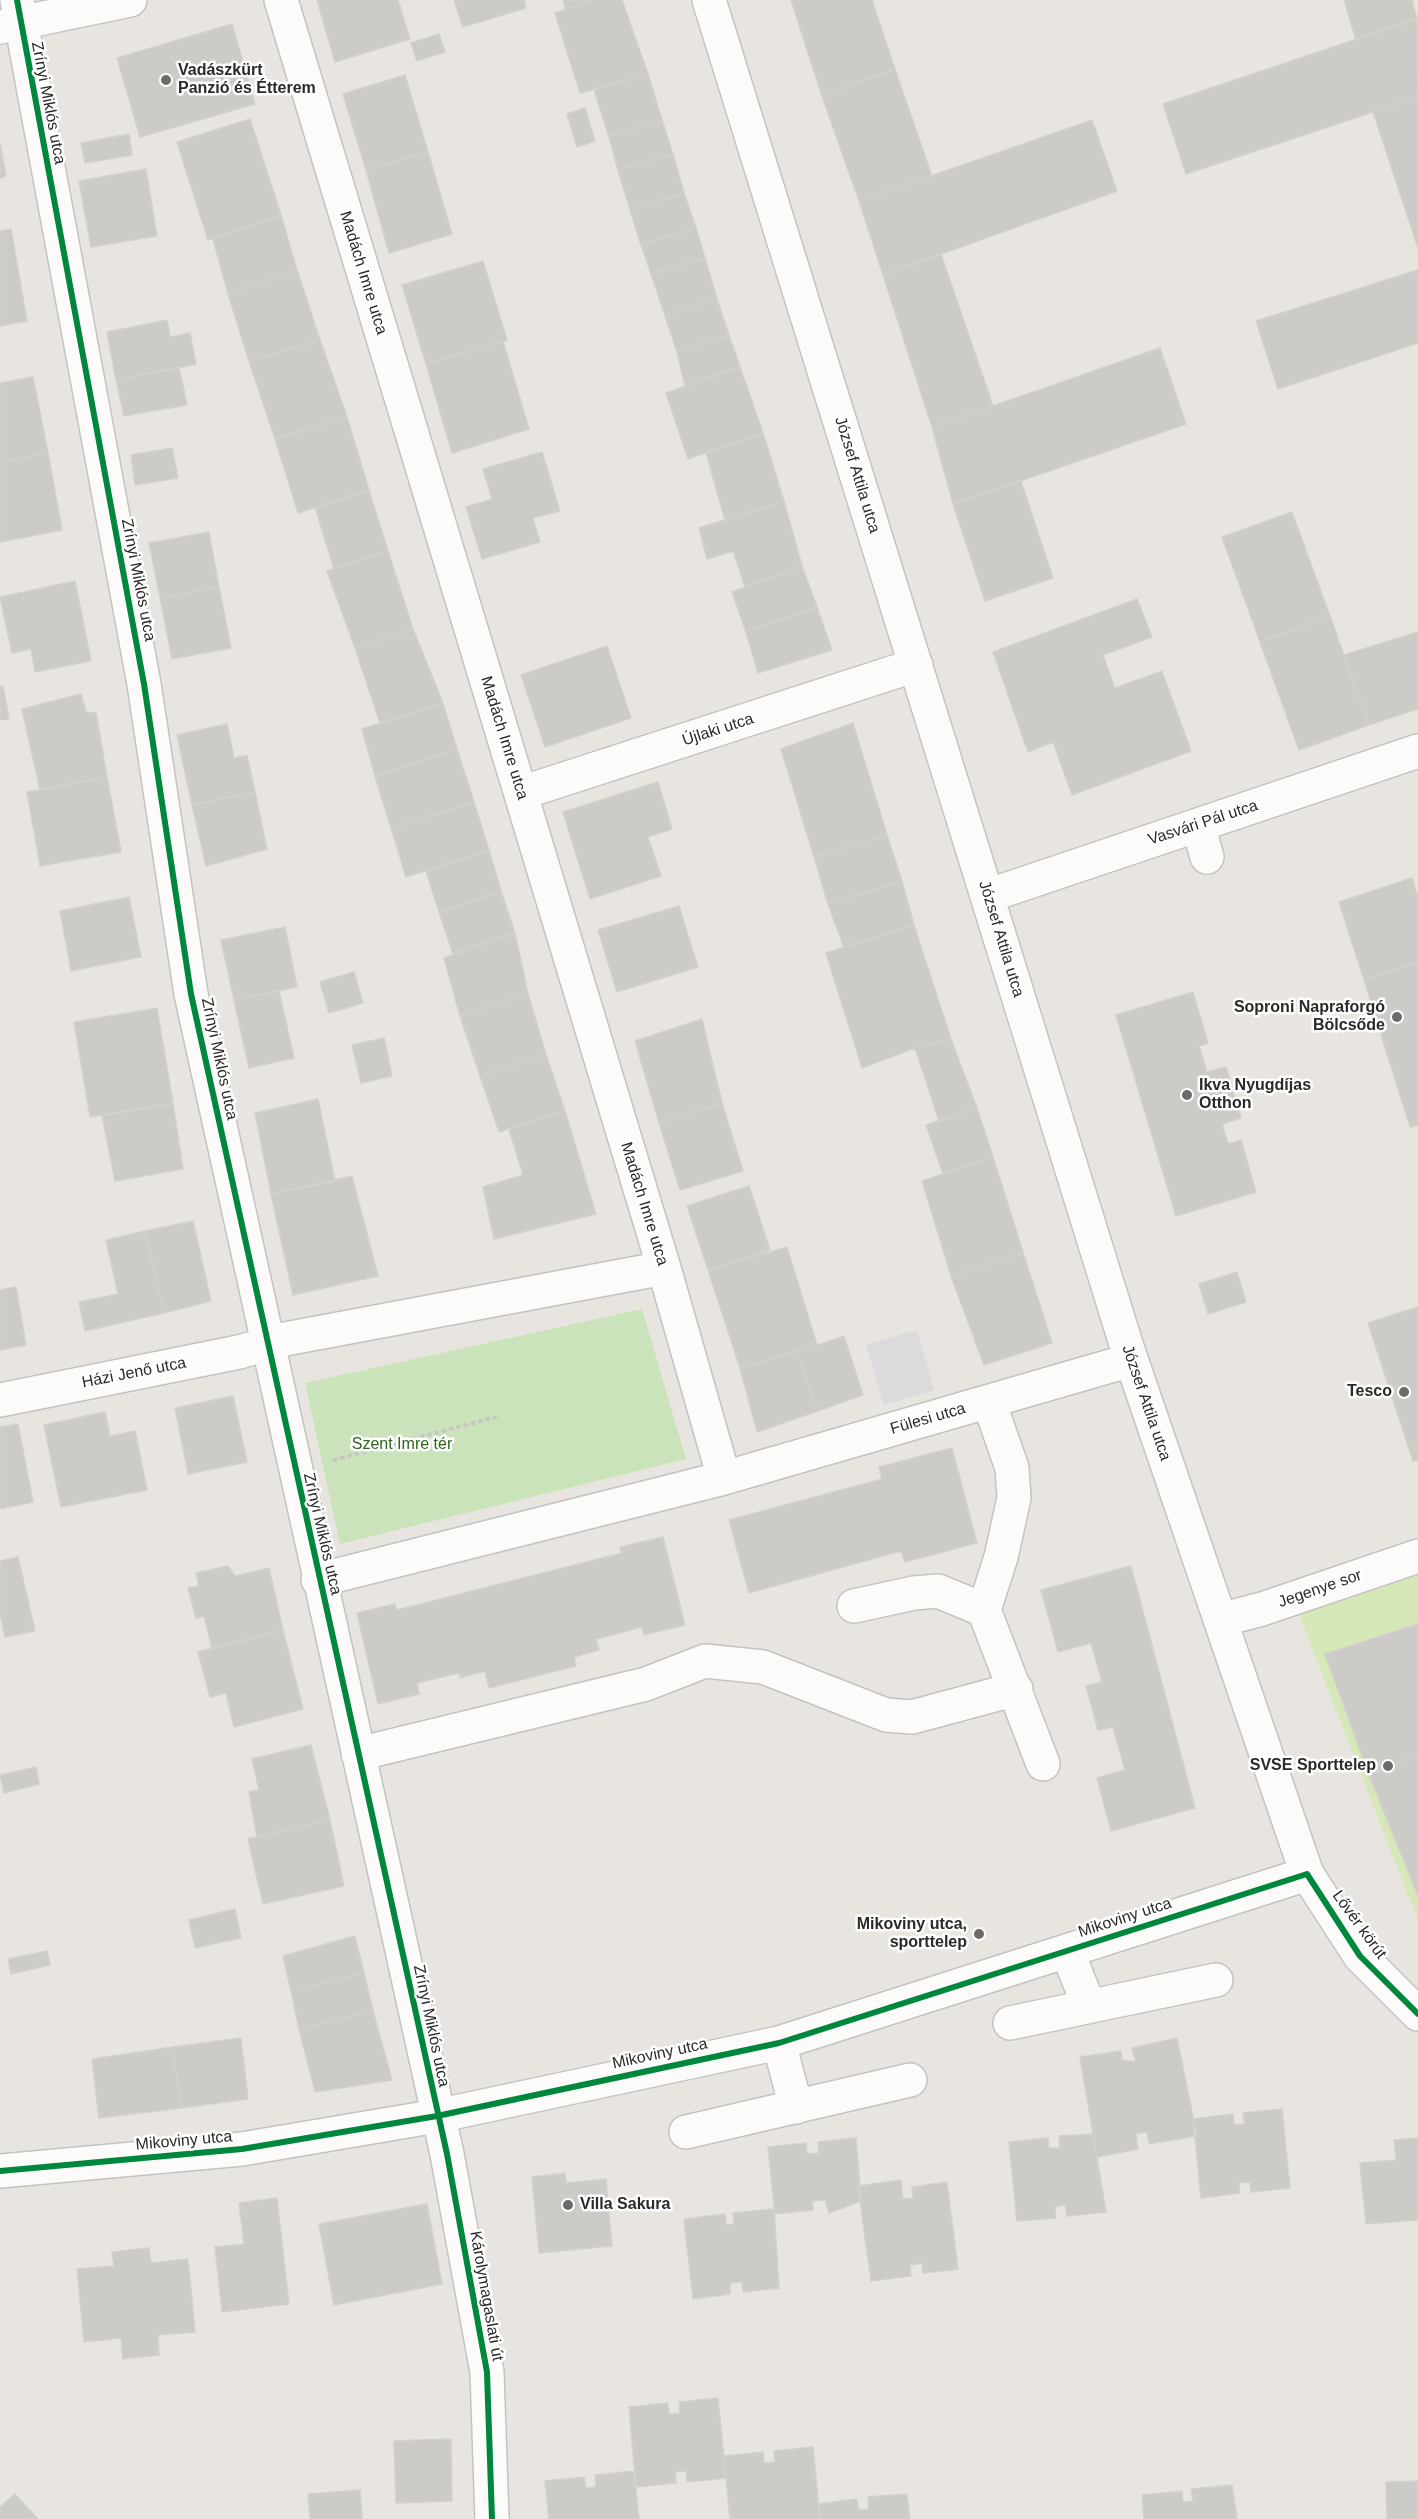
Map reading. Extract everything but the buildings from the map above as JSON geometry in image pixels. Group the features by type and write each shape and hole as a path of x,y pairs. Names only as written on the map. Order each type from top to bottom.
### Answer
{"street":[{"path":"12,16 130,0"},
{"name":"Madách Imre utca","path":"281,0 664,1268 724,1478"},
{"name":"József Attila utca","path":"710,0 1131,1360 1307,1874"},
{"name":"Zrínyi Miklós utca","path":"12,16 144,684 191,993 437,2116"},
{"name":"Újlaki utca","path":"521,793 916,665"},
{"name":"Vasvári Pál utca","path":"987,896 1418,751"},
{"path":"1198,825 1207,857"},
{"path":"267,1343 664,1268"},
{"name":"Házi Jenő utca","path":"0,1400 239,1352 267,1343"},
{"name":"Fülesi utca","path":"724,1478 1131,1360"},
{"path":"989,1402 1012,1468 1014,1498 1001,1557 984,1610 1043,1764"},
{"path":"318,1580 724,1478"},
{"name":"Jegenye sor","path":"1220,1620 1262,1609 1418,1556"},
{"path":"854,1606 914,1593 938,1591 984,1610"},
{"path":"358,1754 646,1684 705,1662 763,1667 886,1715 912,1718 1016,1689"},
{"name":"Mikoviny utca","path":"0,2171 242,2149 437,2116 779,2043 1307,1874"},
{"name":"Lővér körút","path":"1307,1874 1360,1956 1418,2014"},
{"path":"1067,1951 1089,2006"},
{"path":"1010,2023 1216,1980"},
{"path":"779,2043 796,2107"},
{"path":"686,2132 910,2080"},
{"name":"Károlymagaslati út","path":"437,2116 487,2372 492,2519"}],"path":[{"path":"294,1471 500,1416"}],"shaded area":[{"path":"917,1330 934,1390 884,1405 866,1345"}],"green space":[{"name":"Szent Imre tér","path":"642,1309 686,1459 340,1544 305,1383"},
{"name":"SVSE Sporttelep","path":"1418,1574 1418,1921 1298,1612"}],"cycle path":[{"path":"17,0 144,684 191,994 447,2154 487,2372 492,2519"},
{"path":"0,2171 242,2149 437,2116 779,2043 1307,1874 1360,1956 1418,2014"}],"place":[{"name":"Vadászkürt Panzió és Étterem","path":"166,80"},
{"name":"Soproni Napraforgó Bölcsőde","path":"1397,1017"},
{"name":"Ikva Nyugdíjas Otthon","path":"1187,1095"},
{"name":"Tesco","path":"1404,1392"},
{"name":"SVSE Sporttelep","path":"1388,1766"},
{"name":"Mikoviny utca, sporttelep","path":"979,1934"},
{"name":"Villa Sakura","path":"568,2205"}]}
